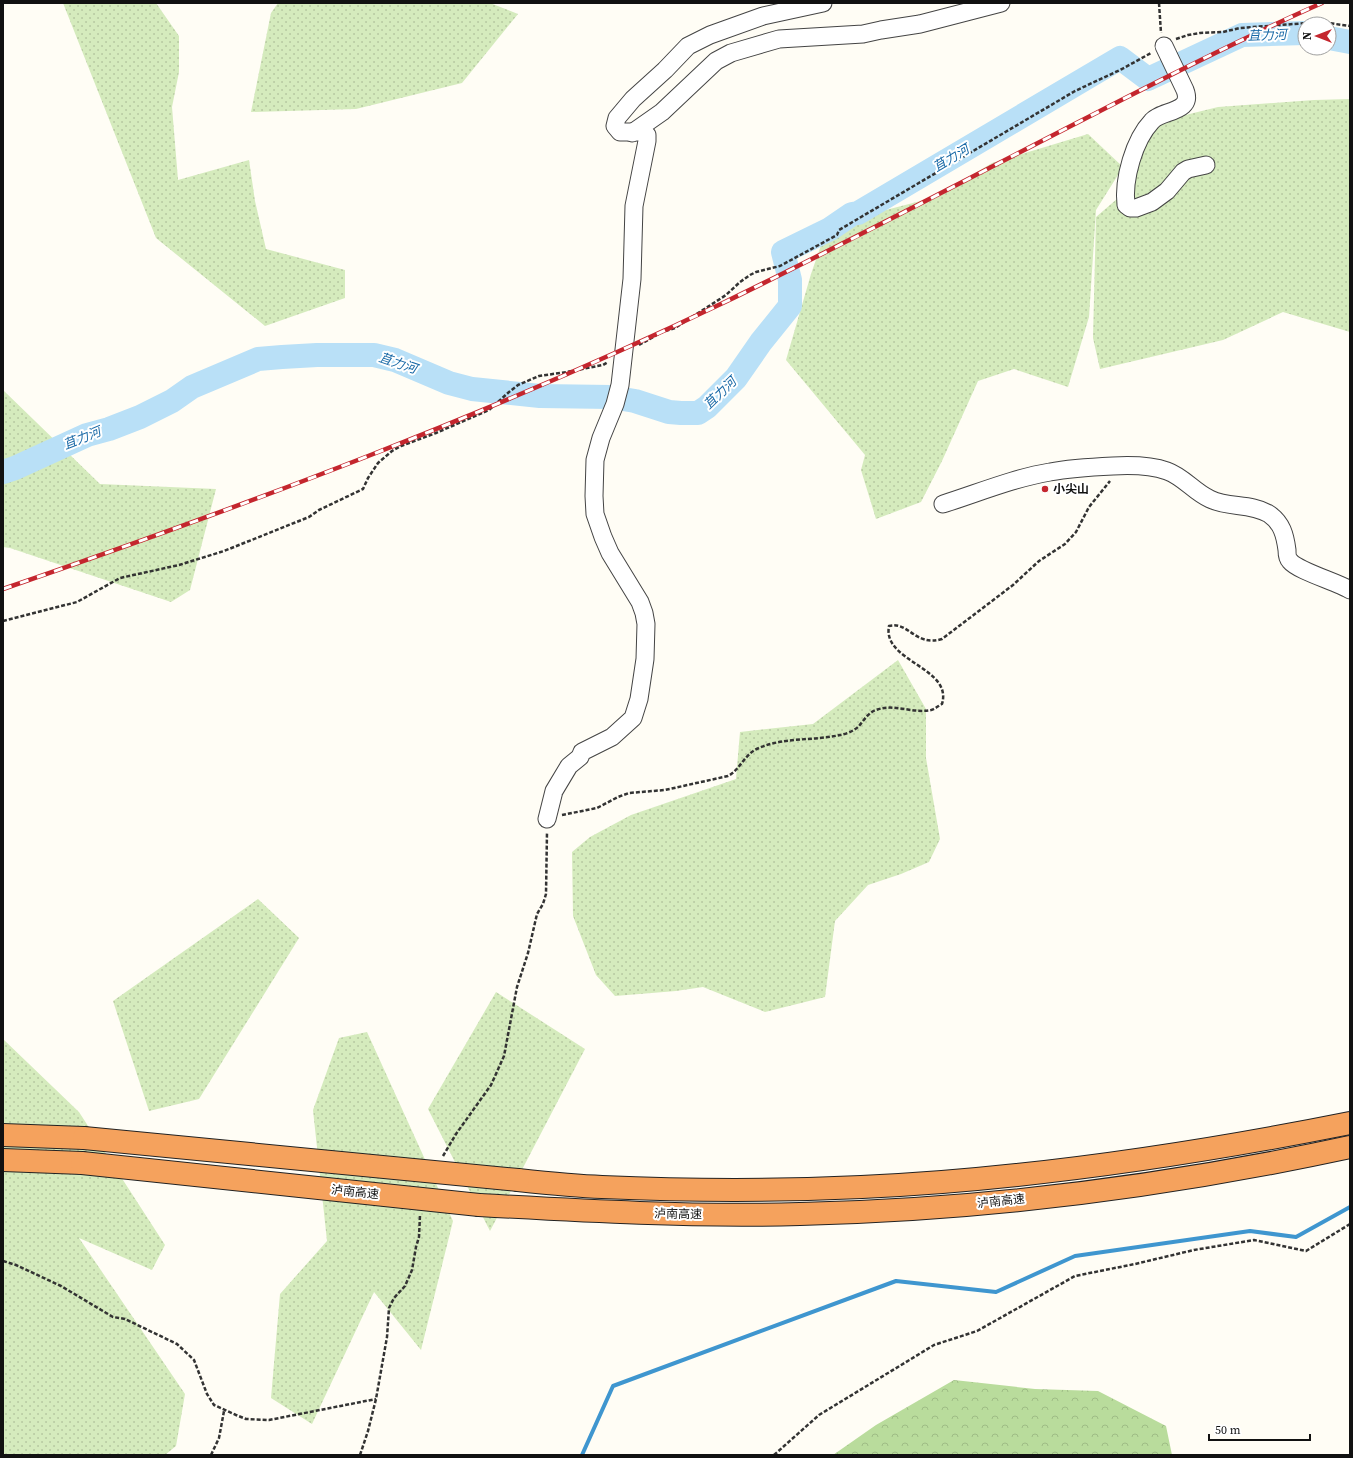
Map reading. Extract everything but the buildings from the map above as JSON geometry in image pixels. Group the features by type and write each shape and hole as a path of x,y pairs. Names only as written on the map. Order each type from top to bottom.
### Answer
{"highway":[{"name":"泸南高速","path":"3,1135 84,1138 600,1187 799,1189 912,1184 1078,1168 1297,1134 1350,1123"},
{"name":"泸南高速","path":"3,1160 82,1163 479,1206 678,1214 800,1214 891,1211 945,1207 1080,1193 1221,1172 1298,1159 1350,1148"}],"street":[{"path":"547,819 554,791 569,766 580,757 582,752 612,737 633,718 639,699 645,659 646,624 644,613 640,602 610,553 603,537 594,508 595,460 601,438 615,404 620,385 632,279 634,206 647,141 645,133 618,131 615,126 617,118 633,99 665,70 688,46 710,34 763,16 823,3"},
{"path":"632,133 662,112 716,61 731,53 779,39 863,34 920,24 1001,3"},
{"path":"1164,46 1187,95 1187,101 1173,111 1152,120 1143,133 1134,153 1126,180 1126,204 1130,208 1136,208 1152,202 1167,191 1183,172 1188,169 1206,165"},
{"path":"943,504 1008,483 1050,472 1102,466 1131,465 1150,467 1166,471 1179,477 1211,500 1256,509 1268,514 1282,527 1290,561 1303,569 1340,584 1350,590"}],"path":[{"path":"1159,3 1160,30 1164,46"},
{"path":"3,621 76,602 120,578 179,565 224,551 309,517 319,510 363,489 378,463 392,451 401,446 436,433 489,410 518,385 539,376 567,372 603,364 662,332 675,328 726,295 750,275 780,266 794,259 837,235 839,230 1075,91 1140,60 1188,34 1223,32 1240,28 1321,22 1350,26"},
{"path":"441,1160 456,1134 491,1085 504,1056 517,987 528,953 537,914 543,904 546,894 547,819 573,812 597,808 618,796 629,793 665,790 728,776 733,774 739,765 758,748 786,741 845,734 855,729 875,710 898,708 926,710 942,704 943,694 938,684 931,675 894,646 888,637 889,626 894,624 900,625 925,640 942,639 1013,585 1039,561 1065,544 1076,532 1092,502 1119,471 1131,465"},
{"path":"360,1455 376,1399 387,1337 389,1308 394,1298 406,1286 412,1270 419,1236 420,1210"},
{"path":"774,1455 819,1415 934,1345 977,1331 1075,1276 1194,1250 1254,1240 1306,1251 1350,1224"},
{"path":"3,1261 61,1286 107,1314 125,1319 177,1344 194,1360 207,1394 214,1405 224,1411 246,1419 269,1420 376,1399"},
{"path":"211,1455 219,1438 224,1411"}],"green space":[{"path":"63,3 156,3 179,36 179,72 172,107 178,180 249,160 255,201 266,249 345,270 345,298 265,326 156,238"},
{"path":"278,3 490,3 518,14 462,83 356,109 251,112 271,13"},
{"path":"1350,99 1350,332 1283,312 1223,340 1100,369 1093,338 1096,217 1125,192 1153,123 1218,107"},
{"path":"1088,134 1123,167 1096,210 1089,317 1068,387 1014,369 978,381 942,461 921,502 876,519 861,470 865,455 786,360 811,274 828,225 936,197 992,163"},
{"path":"3,390 100,484 216,489 190,590 171,602 10,548 3,547"},
{"path":"898,660 926,709 926,758 940,839 929,862 901,874 868,885 835,921 825,997 765,1012 703,987 676,991 615,996 596,975 573,916 572,852 590,837 631,815 736,779 740,732 813,724"},
{"path":"258,899 299,938 199,1099 149,1111 113,1001"},
{"path":"496,992 585,1049 490,1231 428,1109"},
{"path":"367,1032 453,1221 421,1350 374,1292 312,1424 271,1398 280,1294 327,1241 313,1110 339,1038"},
{"path":"3,1039 79,1112 165,1245 152,1270 79,1238 185,1394 176,1446 165,1455 3,1455"},
{"path":"954,1380 1035,1389 1098,1391 1166,1426 1172,1455 833,1455 876,1425"}],"waterway":[{"name":"苴力河","path":"3,472 87,435 109,429 140,417 172,401 192,387 258,359 317,355 374,355 395,360 449,383 472,389 540,396 611,397 635,401 669,412 698,413 707,407 736,378 761,342 790,306 790,280 783,252 830,229 852,214 858,213 1120,58 1148,79 1242,35 1297,33"},
{"name":"苴力河","path":"1337,40 1350,42"},
{"path":"582,1455 613,1386 896,1281 996,1292 1075,1256 1250,1231 1296,1237 1350,1207"}],"railway":[{"path":"3,589 277,491 368,456 458,420 637,343 725,302 913,208 1183,69 1266,28 1322,3"}],"place":[{"name":"小尖山","path":"1045,489"}]}
